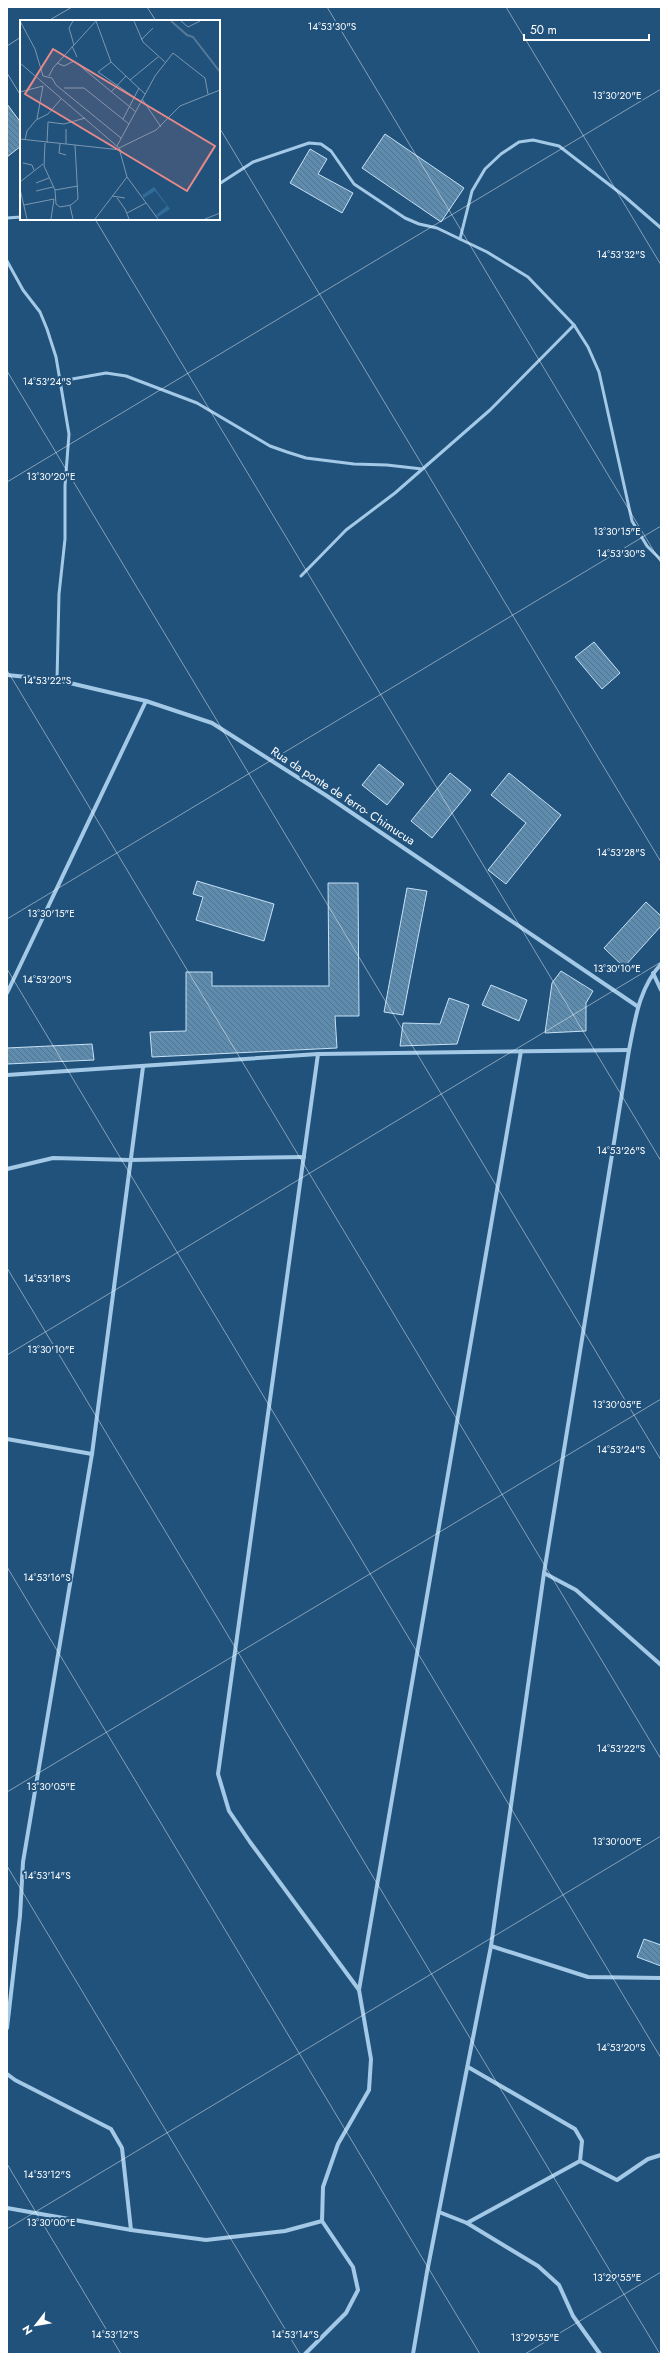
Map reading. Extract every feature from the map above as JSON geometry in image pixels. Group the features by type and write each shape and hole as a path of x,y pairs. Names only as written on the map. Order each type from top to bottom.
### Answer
{"street":[{"name":"Rua da ponte de ferro- Chimucua","path":"7,675 58,680 146,701 212,723 327,796 637,1006"},
{"path":"7,993 146,701"},
{"path":"413,2354 491,1946 544,1573 629,1050 637,1006 653,973 661,964"},
{"path":"653,973 661,990"},
{"path":"7,1074 144,1067 318,1054 629,1050"},
{"path":"305,2354 346,2313 358,2290 353,2267 322,2221 323,2187 338,2144 369,2090 371,2060 359,1990 521,1052"},
{"path":"318,1054 218,1774 229,1811 250,1842 359,1990"},
{"path":"7,2028 20,1916 23,1862 31,1806 45,1738 92,1454 130,1160 144,1067"},
{"path":"7,1169 53,1158 130,1160 304,1157"},
{"path":"7,1439 92,1454"},
{"path":"544,1573 576,1590 661,1665"},
{"path":"491,1946 588,1977 661,1978"},
{"path":"468,2067 575,2129 582,2141 580,2161"},
{"path":"7,2074 15,2080 111,2129 122,2148 131,2230"},
{"path":"580,2161 617,2180 648,2159 661,2155"},
{"path":"467,2223 580,2161"},
{"path":"7,2208 131,2230 206,2240 285,2231 322,2221"},
{"path":"440,2212 467,2223 538,2266 559,2285 572,2316 600,2354"}],"lane":[{"path":"460,239 472,191 485,169 501,154 519,142 532,140 559,146 624,196 661,228"},
{"path":"220,183 253,162 309,143 321,144 331,151 354,184 405,218 419,224 437,228 460,239 487,252 528,277 574,325 588,347 599,372 632,521 648,546 661,560"},
{"path":"7,218 20,217"},
{"path":"7,261 44,320 56,357 69,434 65,486 65,539 58,601 58,680"},
{"path":"301,576 346,530 422,469 490,410 574,325"},
{"path":"61,382 106,373 126,376 197,403 270,446 306,458 422,469"}],"building":[{"path":"7,104 20,122 20,147 7,157"},
{"path":"385,134 464,188 441,222 362,168"},
{"path":"310,149 327,159 318,174 353,193 342,213 290,183"},
{"path":"594,642 620,673 602,689 575,657"},
{"path":"379,764 404,784 387,805 362,785"},
{"path":"450,773 471,790 432,838 411,821"},
{"path":"509,773 561,815 506,884 488,870 526,823 491,795"},
{"path":"197,881 274,904 264,941 196,920 203,897 193,894"},
{"path":"328,883 358,883 359,1016 335,1016 337,1048 152,1057 150,1032 186,1031 186,972 212,972 212,986 329,986"},
{"path":"407,888 427,891 403,1015 384,1012"},
{"path":"646,902 661,916 661,926 624,967 604,948"},
{"path":"561,971 593,991 586,1003 586,1031 545,1033 552,983"},
{"path":"491,985 527,1000 519,1021 482,1005"},
{"path":"449,998 469,1005 457,1044 400,1046 403,1023 440,1024"},
{"path":"92,1044 94,1060 7,1064 7,1048"},
{"path":"644,1939 661,1945 661,1966 637,1957"}]}
